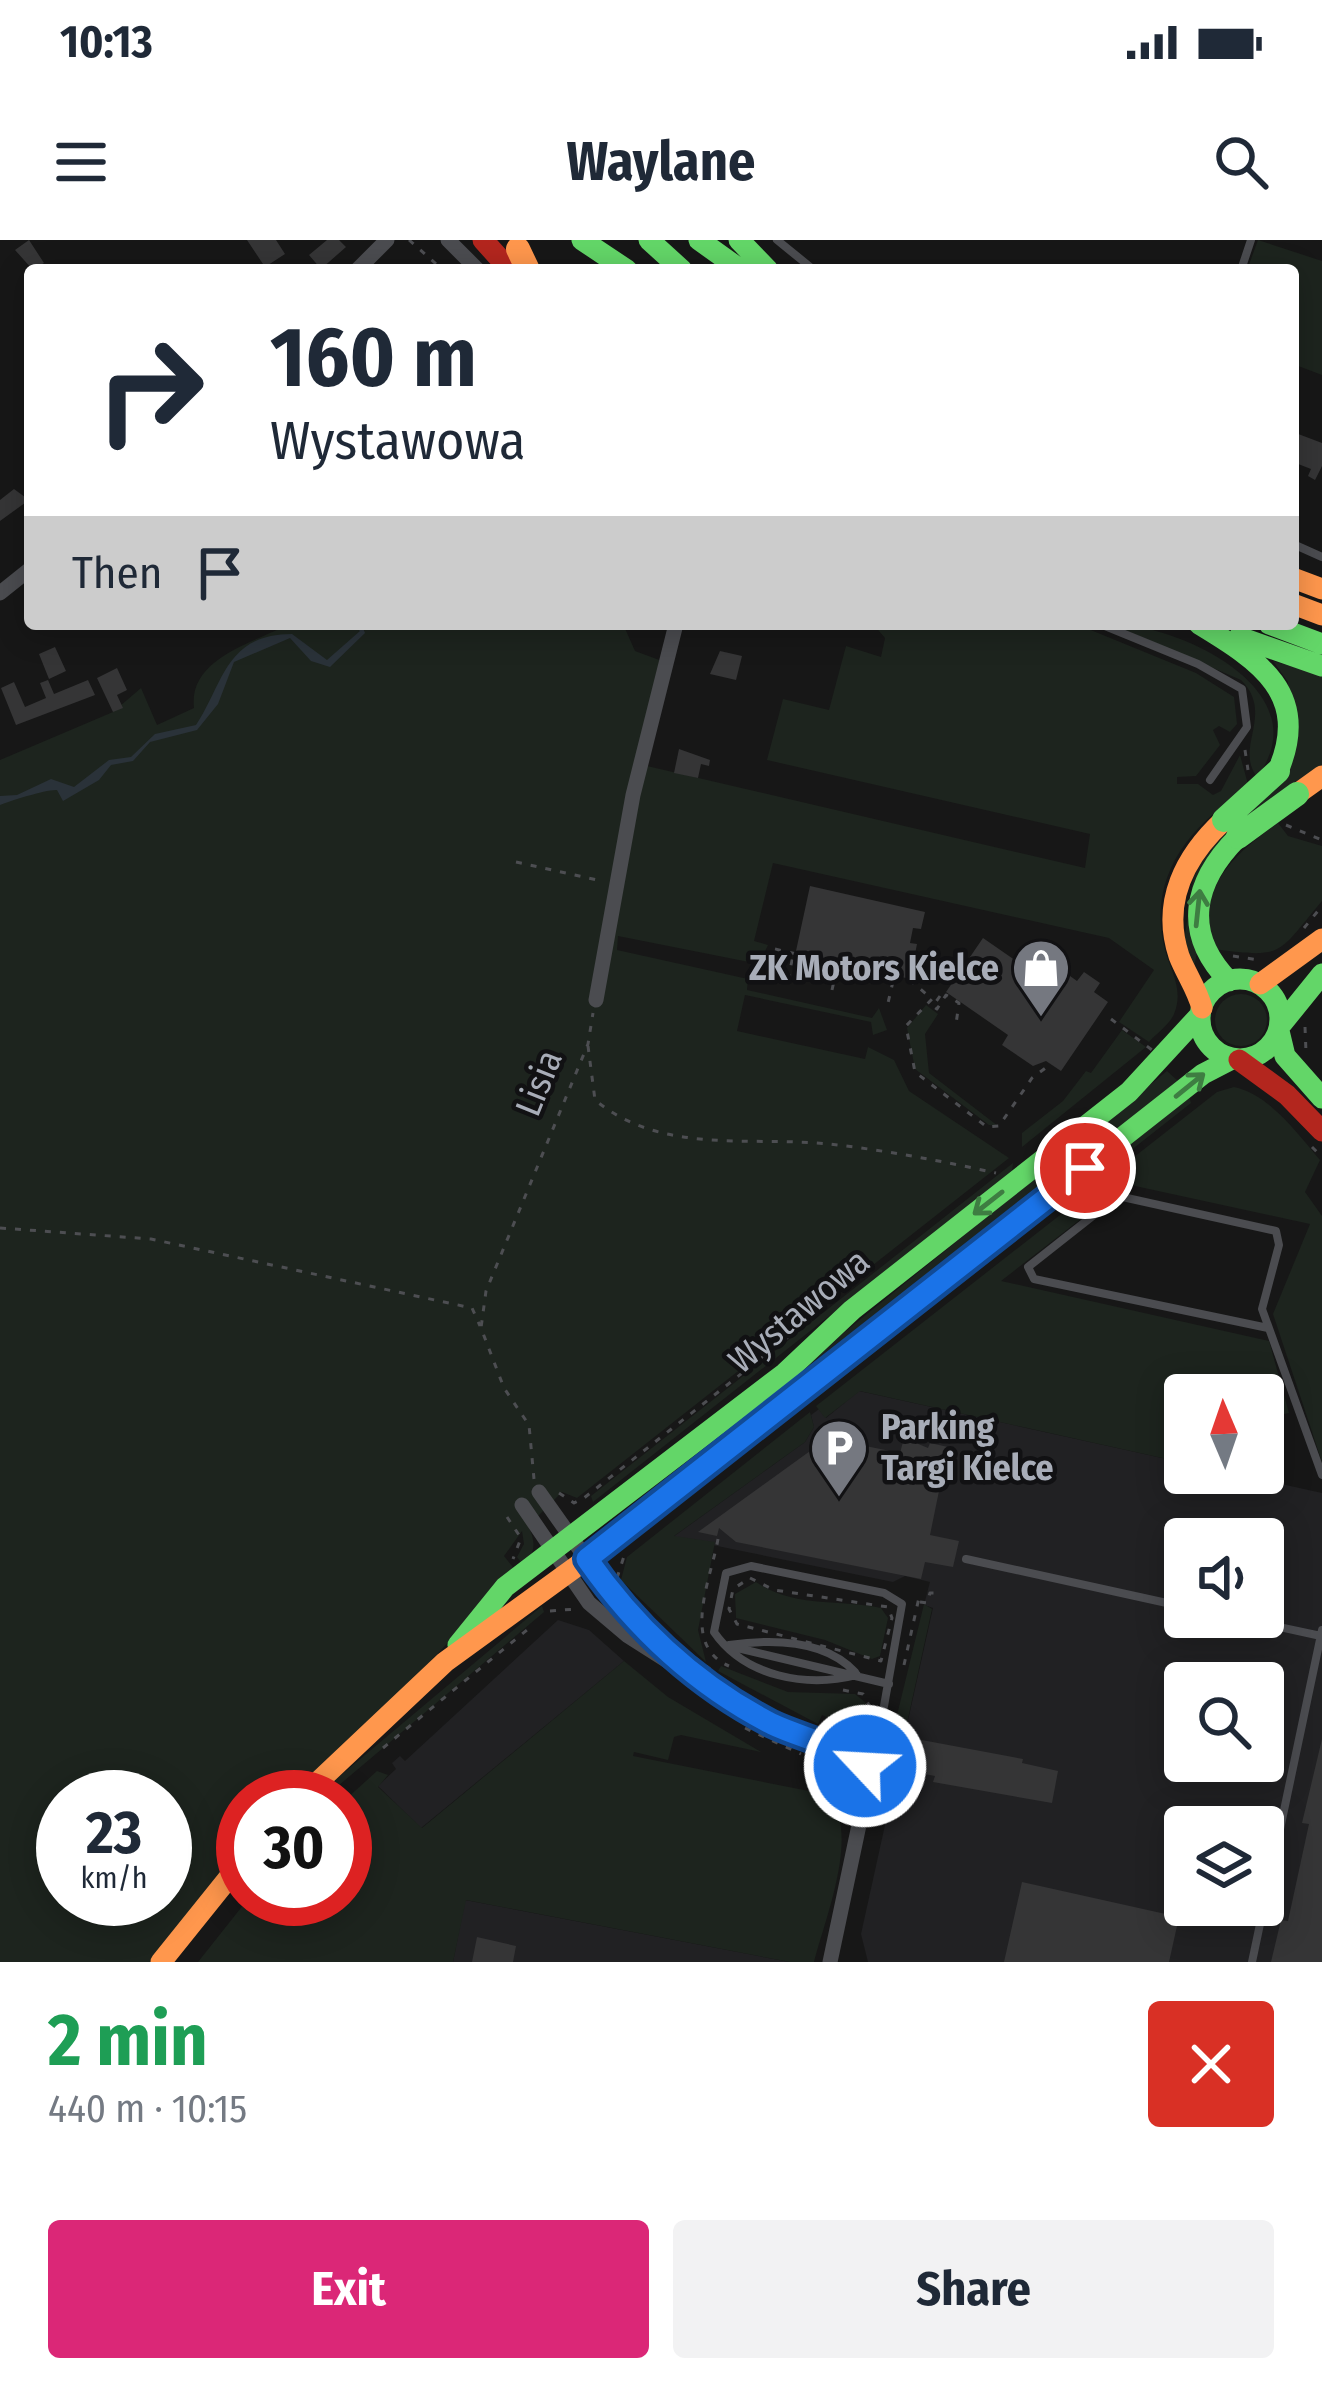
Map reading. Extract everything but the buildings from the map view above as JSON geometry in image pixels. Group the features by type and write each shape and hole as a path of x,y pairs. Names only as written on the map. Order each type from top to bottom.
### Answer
{"main road":[{"path":"483,240 515,258"},
{"path":"649,240 675,264"},
{"path":"682,240 710,264"},
{"path":"699,240 733,264"},
{"path":"739,240 762,264"},
{"path":"590,245 618,264"},
{"path":"1209,630 1247,652 1278,682 1292,731 1278,772 1231,828 1210,865 1194,918 1202,951 1229,981"},
{"path":"1217,630 1322,666"},
{"path":"1285,630 1322,644"},
{"path":"1322,776 1193,851 1174,900 1174,940 1201,1011 1205,1039 1287,1094 1322,1131"},
{"path":"1260,984 1322,939"},
{"path":"1235,1059 1264,1052 1322,974"},
{"path":"1201,1011 1215,988 1229,981 1260,984 1275,999 1285,1056 1322,1098"},
{"name":"Wystawowa","path":"445,1662 489,1602 785,1373 852,1310 1146,1078 1201,1011"},
{"name":"Wystawowa","path":"331,1770 445,1662 577,1567 1203,1074 1235,1059"},
{"path":"161,1962 216,1894"}],"street":[{"path":"363,264 388,240"},
{"path":"448,240 472,264"},
{"path":"0,593 24,574"},
{"path":"596,1000 621,884 633,795 674,630"},
{"path":"538,1492 577,1567 699,1682 778,1727 862,1764 866,1792 830,1962"},
{"path":"522,1505 562,1544"}],"lane":[{"path":"777,240 807,264"},
{"path":"1115,630 1198,664 1242,689 1246,727 1210,780"},
{"path":"1268,1328 1034,1279 1028,1267 1118,1196 1276,1231 1279,1245 1261,1299 1322,1475"},
{"path":"966,1559 1164,1601"},
{"path":"857,1675 824,1681 774,1674 744,1662 714,1626 723,1581 737,1565 884,1593 902,1604 875,1746 862,1764"},
{"path":"1252,1962 1322,1634 1284,1627"},
{"path":"728,1646 765,1640 816,1648 844,1660 857,1675"},
{"path":"728,1646 890,1684"}],"path":[{"path":"410,240 436,264"},
{"path":"1245,750 1249,777"},
{"path":"1281,818 1291,831 1322,840"},
{"path":"516,862 621,884"},
{"path":"775,949 911,980 932,999"},
{"path":"788,980 794,952"},
{"path":"1217,954 1271,960"},
{"path":"832,990 838,963"},
{"path":"888,1003 895,976"},
{"path":"956,1024 958,1004 946,995 937,1009 933,1006 942,994 905,1026 914,1070 991,1128 999,1126 1032,1078 1051,1064"},
{"name":"Lisia","path":"481,1328 489,1275 588,1044 596,1000"},
{"path":"1310,1013 1303,1038 1312,1061"},
{"path":"1111,1019 1151,1048"},
{"path":"588,1044 595,1100 614,1117 695,1140 835,1144 996,1173"},
{"path":"0,1228 151,1239 472,1308 504,1388 530,1426 538,1492"},
{"path":"560,1494 574,1503 584,1498"},
{"path":"507,1517 521,1538 510,1556"},
{"path":"616,1581 626,1552"},
{"path":"750,1578 774,1590 843,1604 880,1603 892,1618 886,1647 881,1661 872,1664 826,1643 737,1624 729,1609 733,1589 750,1578"},
{"path":"903,1671 920,1593"},
{"path":"918,1602 927,1604 930,1593 938,1594"},
{"path":"550,1610 581,1609"},
{"path":"382,1748 532,1625"},
{"path":"722,1678 710,1669 717,1660 740,1670"},
{"path":"818,1727 852,1737 866,1729 869,1701 858,1691 843,1690"}],"shaded area":[{"path":"1258,240 1322,261 1322,375 1299,366 1299,264 1249,264"},
{"path":"276,630 626,630 635,651 662,661 647,766 1085,868 1090,834 767,760 783,699 829,710 846,646 881,657 885,638 878,630 1091,630 1196,673 1234,697 1237,724 1230,732 1219,726 1213,730 1220,745 1196,776 1177,777 1177,784 1198,784 1213,795 1221,791 1240,755 1249,788 1191,836 1168,876 1161,924 1177,1005 1149,1042 1119,1022 1154,970 1109,938 773,863 754,941 768,945 759,964 618,936 617,950 748,979 747,990 872,1018 879,1008 887,1030 873,1035 871,1022 745,995 737,1031 865,1059 868,1047 894,1060 909,1091 1009,1158 577,1498 562,1492 528,1526 533,1547 523,1565 517,1557 524,1544 522,1531 504,1556 516,1571 386,1708 318,1770 216,1770 216,1880 192,1910 192,1770 36,1770 36,1926 179,1926 150,1962 0,1962 0,760 113,712 141,688 157,725 194,708 202,676 227,654"},
{"path":"1125,630 1150,630 1204,649 1257,690 1271,716 1272,745 1257,777 1250,754 1255,705 1241,680"},
{"path":"360,631 365,633 330,667 311,661 290,638 234,662 218,704 197,730 150,742 133,761 111,765 99,780 63,801 52,790 0,805 0,796 17,795 51,779 74,787 109,760 131,757 155,734 196,725 229,664 253,643 292,634 327,660"},
{"path":"1273,661 1322,675 1322,765 1219,844 1194,967 1184,942 1196,860 1276,788 1288,682"},
{"path":"1278,823 1288,836 1322,846 1322,901 1278,949 1254,953 1214,949 1209,927 1214,891 1233,861"},
{"path":"1241,994 1259,1002 1267,1020 1259,1038 1241,1046 1223,1038 1215,1020 1223,1002"},
{"path":"926,1005 938,1014 925,1034 929,1073 998,1126 989,1125 915,1069 907,1028"},
{"path":"1122,1030 1146,1047 1022,1147 1022,1133 1063,1101 1086,1071 1091,1073"},
{"path":"1167,1071 1178,1081 612,1527 609,1523"},
{"path":"1234,1087 1259,1098 1320,1160 1305,1192 1322,1216 1322,1462 1273,1314 1310,1224 1126,1184 1001,1281 1269,1341 1278,1374 1164,1374 1164,1458 860,1391 825,1418 816,1406 1217,1092"},
{"path":"1189,1096 1191,1103 814,1400 815,1391"},
{"path":"1013,1163 1012,1172 593,1502 591,1496"},
{"path":"859,1391 1164,1458 1164,1494 1284,1494 1284,1485 1322,1493 1322,1962 868,1962 861,1934 885,1825 876,1807 890,1744 901,1747 905,1734 933,1608 924,1605 930,1582 905,1576 893,1582 673,1537 805,1442 814,1427 811,1415 819,1409 826,1418"},
{"path":"810,1412 814,1427 805,1442 674,1536 715,1542 698,1630 706,1662 621,1580 627,1557"},
{"path":"756,1582 786,1596 881,1608 888,1618 880,1656 872,1659 825,1640 736,1618 735,1594"},
{"path":"924,1604 932,1609 902,1746 890,1744"},
{"path":"542,1606 544,1612 357,1770 347,1770"},
{"path":"558,1620 589,1630 624,1661 421,1828 378,1786 396,1769 392,1763 400,1756 405,1761"},
{"path":"624,1661 668,1697 761,1752 681,1735 674,1737 668,1760 634,1752 633,1756 824,1794 836,1808 841,1849 814,1962 790,1962 466,1900 453,1962 198,1962 227,1926 372,1926 372,1776 377,1771 388,1775 378,1787 422,1828"},
{"path":"721,1666 788,1692 855,1694 866,1703 866,1720 852,1733 826,1727 829,1718 822,1715 818,1724 718,1671"},
{"path":"465,1900 790,1962 453,1962"}],"traffic: fast":[{"path":"582,240 618,264"},
{"path":"649,240 675,264"},
{"path":"699,240 733,264"},
{"path":"739,240 762,264"},
{"path":"1208,630 1260,666 1284,700 1287,744 1278,771"},
{"path":"1285,630 1322,644"},
{"path":"1239,637 1322,666"},
{"path":"1224,820 1278,771"},
{"path":"1238,837 1297,794"},
{"path":"1229,981 1204,945 1199,908 1211,872 1238,837"},
{"path":"1280,1026 1322,974"},
{"path":"1240,979 1268,991 1280,1019 1268,1047 1240,1059 1212,1047 1200,1019 1212,991 1240,979"},
{"path":"458,1645 505,1587 785,1373 852,1310 1129,1092 1200,1015"},
{"path":"1279,1031 1285,1056 1322,1098"},
{"path":"584,1561 1203,1074 1232,1059"}],"traffic: slow":[{"path":"518,249 525,264"},
{"path":"1299,580 1322,589"},
{"path":"1299,606 1322,615"},
{"path":"1297,794 1322,776"},
{"path":"1202,1008 1174,936 1175,899 1188,865 1224,820"},
{"path":"1260,984 1322,939"},
{"path":"331,1770 445,1662 584,1561"},
{"path":"161,1962 216,1894"}],"traffic: jam":[{"path":"483,240 505,264"},
{"path":"1239,1060 1287,1095 1322,1131"}],"place":[{"name":"ZK Motors Kielce","path":"1041,1019"},
{"name":"Parking Targi Kielce","path":"839,1499"}],"route":[{"path":"865,1766 778,1727 699,1682 640,1626 587,1559 1085,1168"}]}
